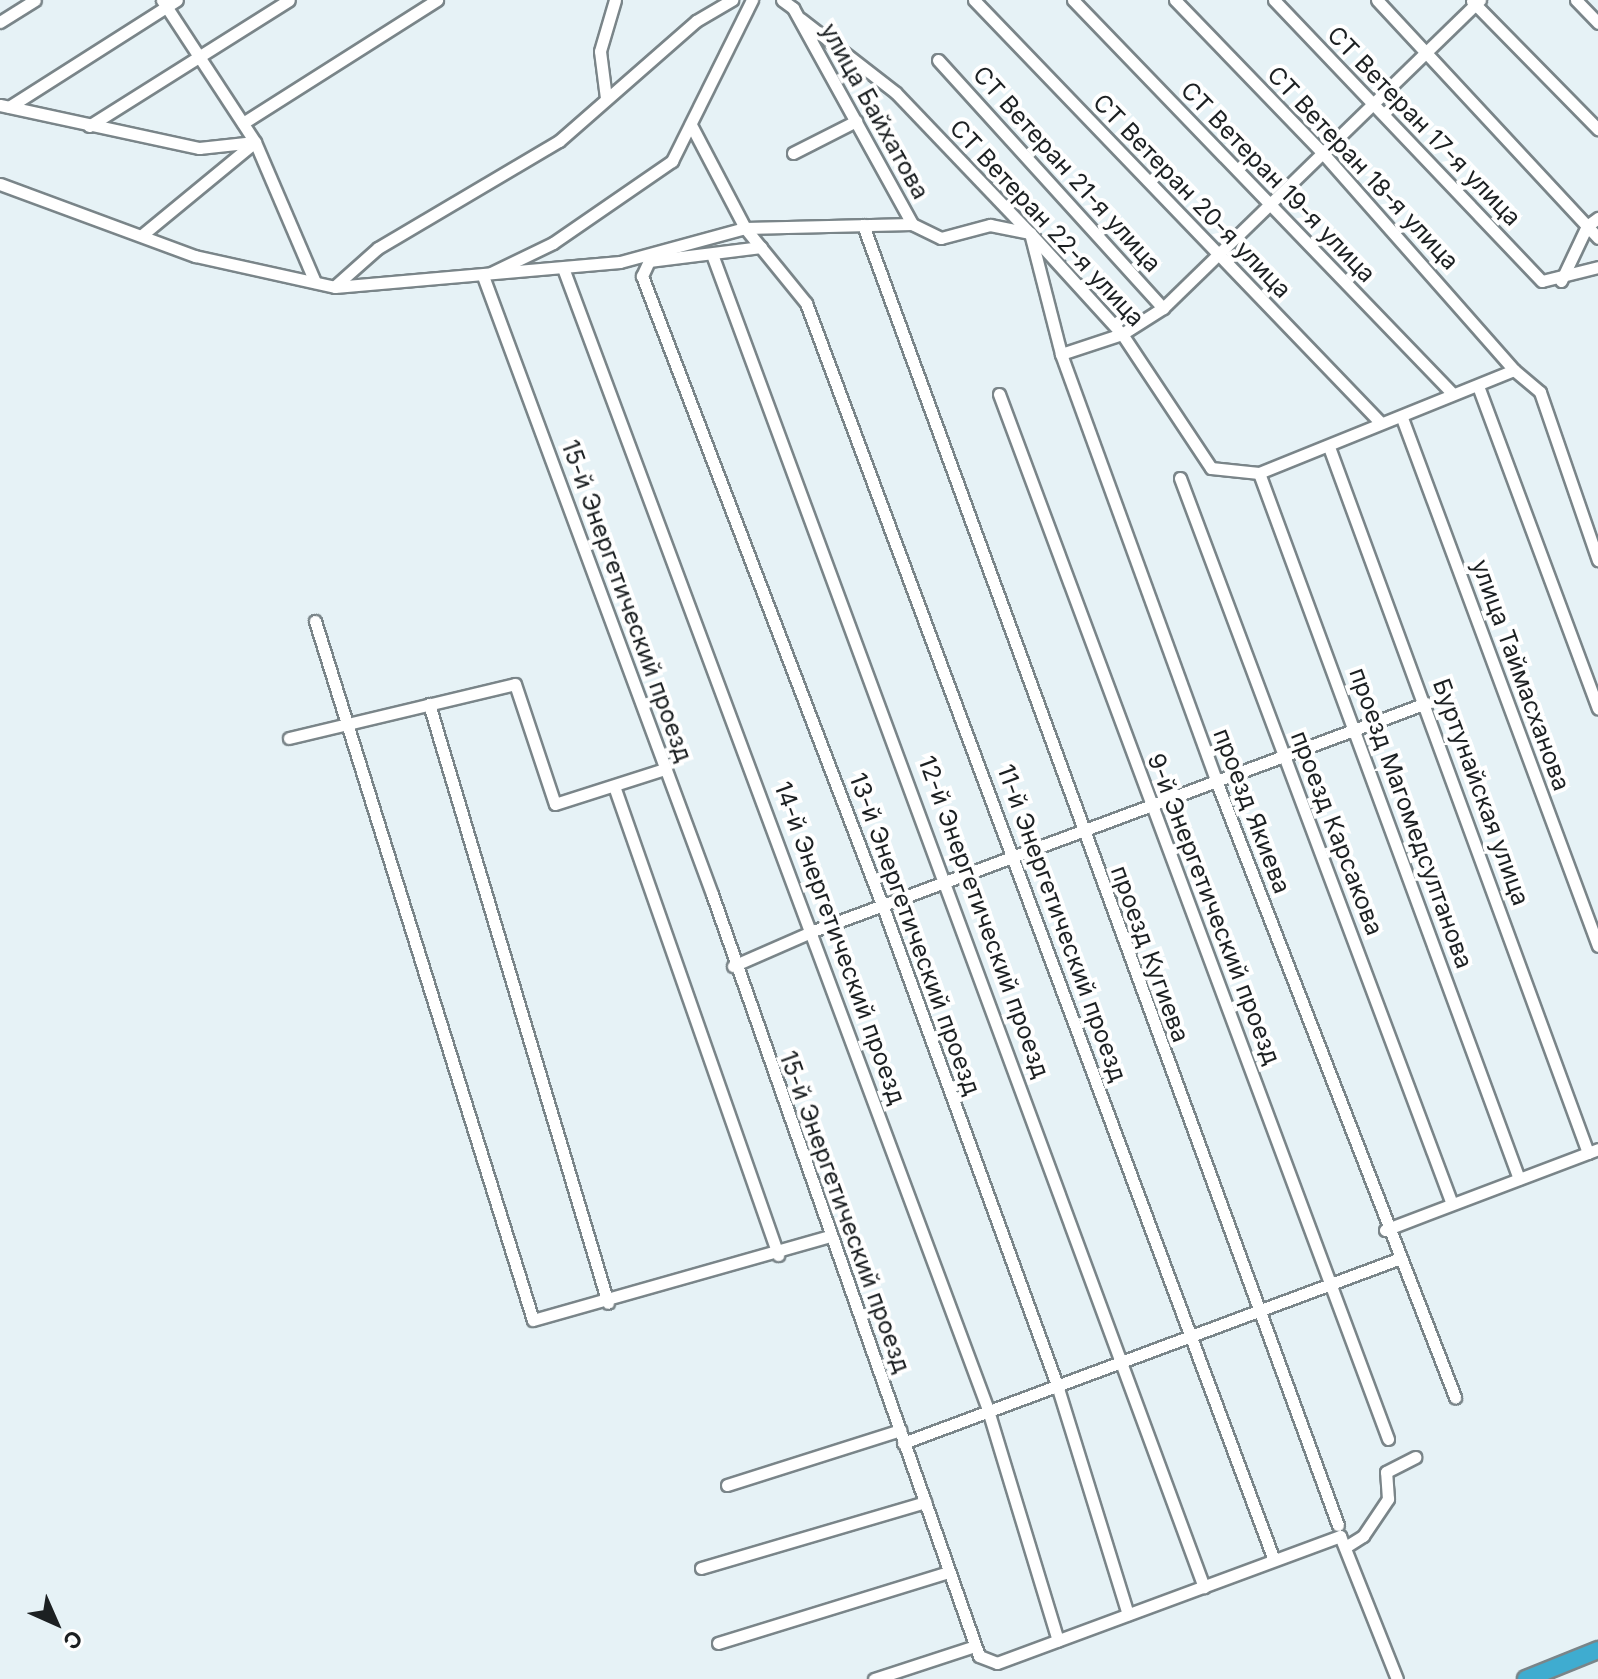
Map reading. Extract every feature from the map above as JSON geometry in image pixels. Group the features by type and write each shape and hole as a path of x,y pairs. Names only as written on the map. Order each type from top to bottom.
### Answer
{"highway":[{"path":"1526,1679 1598,1650"}],"street":[{"path":"0,22 35,0"},
{"path":"89,126 289,0"},
{"path":"243,123 437,0"},
{"path":"606,98 600,51 615,0"},
{"path":"335,287 378,248 559,141 696,21 732,0"},
{"path":"483,276 553,243 638,189 672,161 752,0"},
{"name":"улица Байхатова","path":"782,0 797,15 912,224 941,238 990,225 1030,233"},
{"name":"СТ Ветеран 20-я улица","path":"974,0 1380,422"},
{"name":"СТ Ветеран 19-я улица","path":"1073,0 1453,394"},
{"name":"СТ Ветеран 18-я улица","path":"1175,0 1321,151 1514,370 1540,392 1598,560"},
{"name":"СТ Ветеран 17-я улица","path":"1274,0 1542,281 1561,281"},
{"path":"1377,0 1598,238"},
{"path":"1576,0 1598,23"},
{"path":"1061,354 1122,334 1163,308 1266,203 1476,1 1598,129"},
{"path":"5,106 169,2 199,56 255,142 315,282"},
{"name":"СТ Ветеран 22-я улица","path":"797,15 896,93 1030,233 1122,334 1211,468 1259,473"},
{"name":"СТ Ветеран 21-я улица","path":"938,60 1163,308"},
{"path":"5,106 199,148 255,142"},
{"path":"793,153 856,121"},
{"name":"11-й Энергетический проезд","path":"691,125 745,228 806,303 1274,1560"},
{"path":"142,235 255,142"},
{"path":"0,184 195,256 335,287 620,262 715,261 732,246 761,247"},
{"path":"1561,281 1587,226 1598,218"},
{"path":"620,262 745,228 912,224"},
{"name":"проезд Кугиева","path":"863,225 1080,829 1338,1525"},
{"name":"проезд Якиева","path":"1030,233 1061,354 1217,783 1341,1097 1385,1230 1455,1397"},
{"name":"13-й Энергетический проезд","path":"649,261 642,276 883,907 1057,1385 1128,1614"},
{"name":"12-й Энергетический проезд","path":"715,261 949,883 1204,1587"},
{"path":"1561,281 1598,267"},
{"name":"14-й Энергетический проезд","path":"563,268 813,931 988,1412 1058,1640"},
{"name":"15-й Энергетический проезд","path":"483,276 665,769 975,1646"},
{"path":"1259,473 1329,447 1380,422 1402,418 1514,370"},
{"path":"1478,386 1598,708"},
{"name":"9-й Энергетический проезд","path":"999,394 1388,1439"},
{"name":"улица Таймасханова","path":"1402,418 1598,946"},
{"name":"Буртунайская улица","path":"1329,447 1593,1151"},
{"name":"проезд Магомедсултанова","path":"1259,473 1357,730 1519,1179"},
{"name":"проезд Карсакова","path":"1180,478 1452,1204"},
{"path":"315,621 351,723 533,1320 608,1303 778,1255 830,1236"},
{"path":"289,738 515,684 555,804 665,769"},
{"path":"733,966 813,931 1015,858 1080,829 1152,808 1426,703"},
{"path":"429,704 608,1303"},
{"path":"614,786 778,1255"},
{"path":"1385,1230 1593,1151"},
{"path":"903,1443 1333,1288 1398,1259"},
{"path":"727,1485 900,1430"},
{"path":"1347,1546 1363,1536 1388,1499 1386,1472 1415,1457"},
{"path":"701,1568 925,1502"},
{"path":"874,1679 975,1646 979,1656 997,1663 1340,1536 1347,1546 1397,1679"},
{"path":"718,1643 949,1572"}]}
